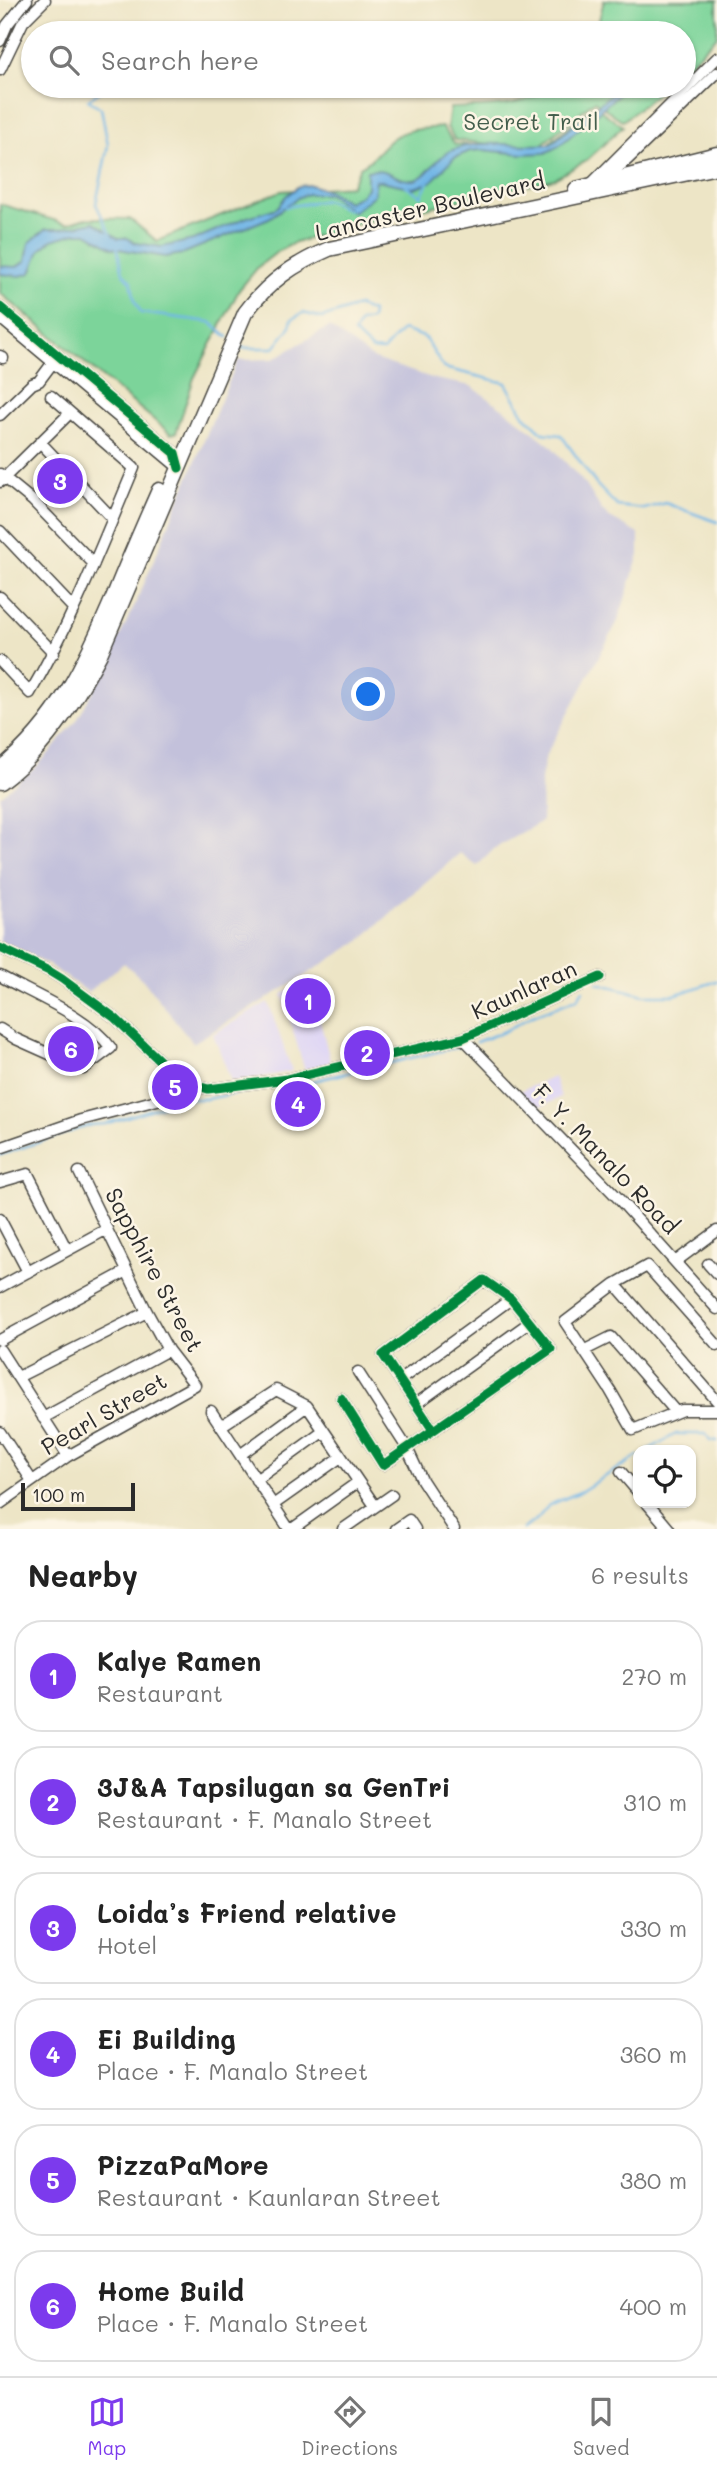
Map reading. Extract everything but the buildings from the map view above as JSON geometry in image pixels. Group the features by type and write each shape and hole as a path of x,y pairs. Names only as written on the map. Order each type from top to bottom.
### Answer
{"main road":[{"name":"Lancaster Boulevard","path":"591,190 717,154"},
{"name":"Lancaster Boulevard","path":"0,769 21,752 38,733 80,672 228,341 245,296 258,282 289,258 309,247 366,232 717,167"},
{"name":"Lancaster Boulevard","path":"0,783 44,743 80,691 100,654 175,461"}],"street":[{"path":"0,41 16,11 27,0"},
{"path":"24,21 45,0"},
{"path":"0,70 21,26"},
{"path":"696,80 717,58"},
{"path":"696,93 717,73"},
{"path":"591,190 679,98"},
{"path":"591,190 627,160 691,98"},
{"path":"0,307 53,361"},
{"path":"0,318 175,461"},
{"path":"0,415 32,384 39,381 53,361"},
{"path":"0,661 30,693 54,653 134,468 51,396"},
{"path":"70,413 1,478 33,501 94,564"},
{"path":"40,442 113,519"},
{"path":"0,531 74,609"},
{"path":"0,597 54,653"},
{"path":"0,948 62,979 115,1018 186,1084 176,1095 82,1120 0,1148"},
{"path":"0,976 75,1017 97,1033 111,1048 83,1069 0,1029"},
{"name":"Kaunlaran","path":"186,1084 208,1089 287,1079 463,1038 600,977"},
{"name":"F. Y. Manalo Road","path":"463,1038 618,1198 717,1309"},
{"name":"Sapphire Street","path":"79,1172 147,1312 169,1350 195,1385"},
{"path":"0,1182 28,1174 67,1250"},
{"path":"1,1222 28,1272"},
{"path":"0,1287 107,1229"},
{"path":"675,1262 717,1231"},
{"path":"708,1264 717,1274"},
{"path":"717,1345 648,1266 615,1284 567,1319 565,1324 585,1350 633,1430 688,1409 717,1410"},
{"path":"0,1340 127,1271"},
{"path":"341,1398 383,1465 551,1349 512,1299 484,1280 383,1355 433,1430"},
{"path":"615,1284 717,1402"},
{"path":"400,1380 512,1299"},
{"path":"18,1377 147,1312"},
{"path":"416,1404 530,1322"},
{"path":"585,1350 611,1337 676,1412"},
{"path":"0,1350 68,1455"},
{"path":"43,1418 169,1350"},
{"path":"358,1372 407,1448 422,1480 454,1529"},
{"name":"Pearl Street","path":"0,1504 68,1455 195,1385"},
{"path":"221,1426 276,1390 307,1406 375,1507"},
{"path":"240,1455 307,1406"},
{"path":"211,1411 290,1529 358,1482"},
{"path":"256,1480 324,1431"},
{"path":"0,1432 32,1481"},
{"path":"272,1505 341,1457"},
{"path":"621,1472 633,1486"},
{"path":"343,1529 391,1495"},
{"path":"651,1508 669,1529"},
{"path":"397,1529 409,1520 415,1529"}],"shaded area":[{"path":"329,327 374,359 435,379 471,386 512,415 551,446 586,485 608,517 639,534 639,555 618,621 546,755 541,779 542,821 495,848 477,866 460,853 358,942 193,1043 143,980 124,963 88,992 49,965 0,943 0,796 36,767 52,750 76,721 95,688 138,598 238,360 273,359"},
{"path":"310,981 331,1064 305,1071 282,994"},
{"path":"268,1002 292,1071 232,1083 213,1034"},
{"path":"554,1077 561,1097 545,1105 533,1107 520,1091"}],"green space":[{"path":"604,0 717,0 717,36 696,57 696,21 599,21"},
{"name":"Secret Trail","path":"651,98 623,121 594,101 540,146 544,147 594,106 623,126 586,161 554,179 351,225 292,244 277,252 258,267 239,290 194,378 176,433 171,434 0,293 0,204 67,224 85,218 130,219 157,241 281,191 351,186 360,167 393,138 410,131 442,127 455,144 515,147 455,140 447,127 450,108 517,103 530,99"}],"water":[{"path":"607,98 614,98 559,146 545,153 470,151 454,158 431,182 414,188 376,180 374,195 353,212 329,194 308,194 299,197 269,218 182,254 165,257 113,248 87,233 76,233 52,240 40,250 31,273 20,276 0,274 0,266 16,267 26,261 29,243 46,229 94,222 118,238 162,247 193,240 277,208 286,196 299,186 311,185 348,202 360,196 367,188 367,171 381,170 413,180 423,176 445,154 462,147 487,144 551,144"}],"waterway":[{"path":"91,98 88,100 101,108 108,145 96,204 111,235"},
{"path":"405,185 421,196 428,182"},
{"path":"285,207 327,200 348,210 352,207"},
{"path":"117,247 123,273 131,281 135,301 141,313 210,322 228,337"},
{"path":"238,345 241,348 274,348 289,329 292,319 303,313 322,318 358,306 372,312 371,320 360,322 354,333 372,350 383,351 402,330 424,337 444,368 506,383 524,415 543,433 561,435 596,484 617,506 644,509 665,503 717,522"},
{"path":"598,983 644,995 674,995 717,981"},
{"path":"476,1042 577,999 583,990"},
{"path":"0,1155 90,1125 105,1124 183,1099 206,1099 275,1086 296,1085 458,1047"},
{"path":"657,1445 676,1434 706,1434 710,1440 717,1441"},
{"path":"523,1529 537,1519 549,1505 580,1492 633,1459"}],"cycle path":[{"path":"0,307 175,453 179,468"},
{"path":"0,948 62,979 115,1018 181,1081 208,1089 287,1079 463,1038 600,977"},
{"path":"341,1398 383,1465 551,1349 511,1299 484,1280 383,1355 433,1430"}],"place":[{"name":"Loida’s Friend relative","path":"60,481"},
{"name":"Kalye Ramen","path":"308,1001"},
{"name":"Home Build","path":"71,1049"},
{"name":"3J&A Tapsilugan sa GenTri","path":"367,1053"},
{"name":"PizzaPaMore","path":"175,1087"},
{"name":"Ei Building","path":"298,1104"}]}
